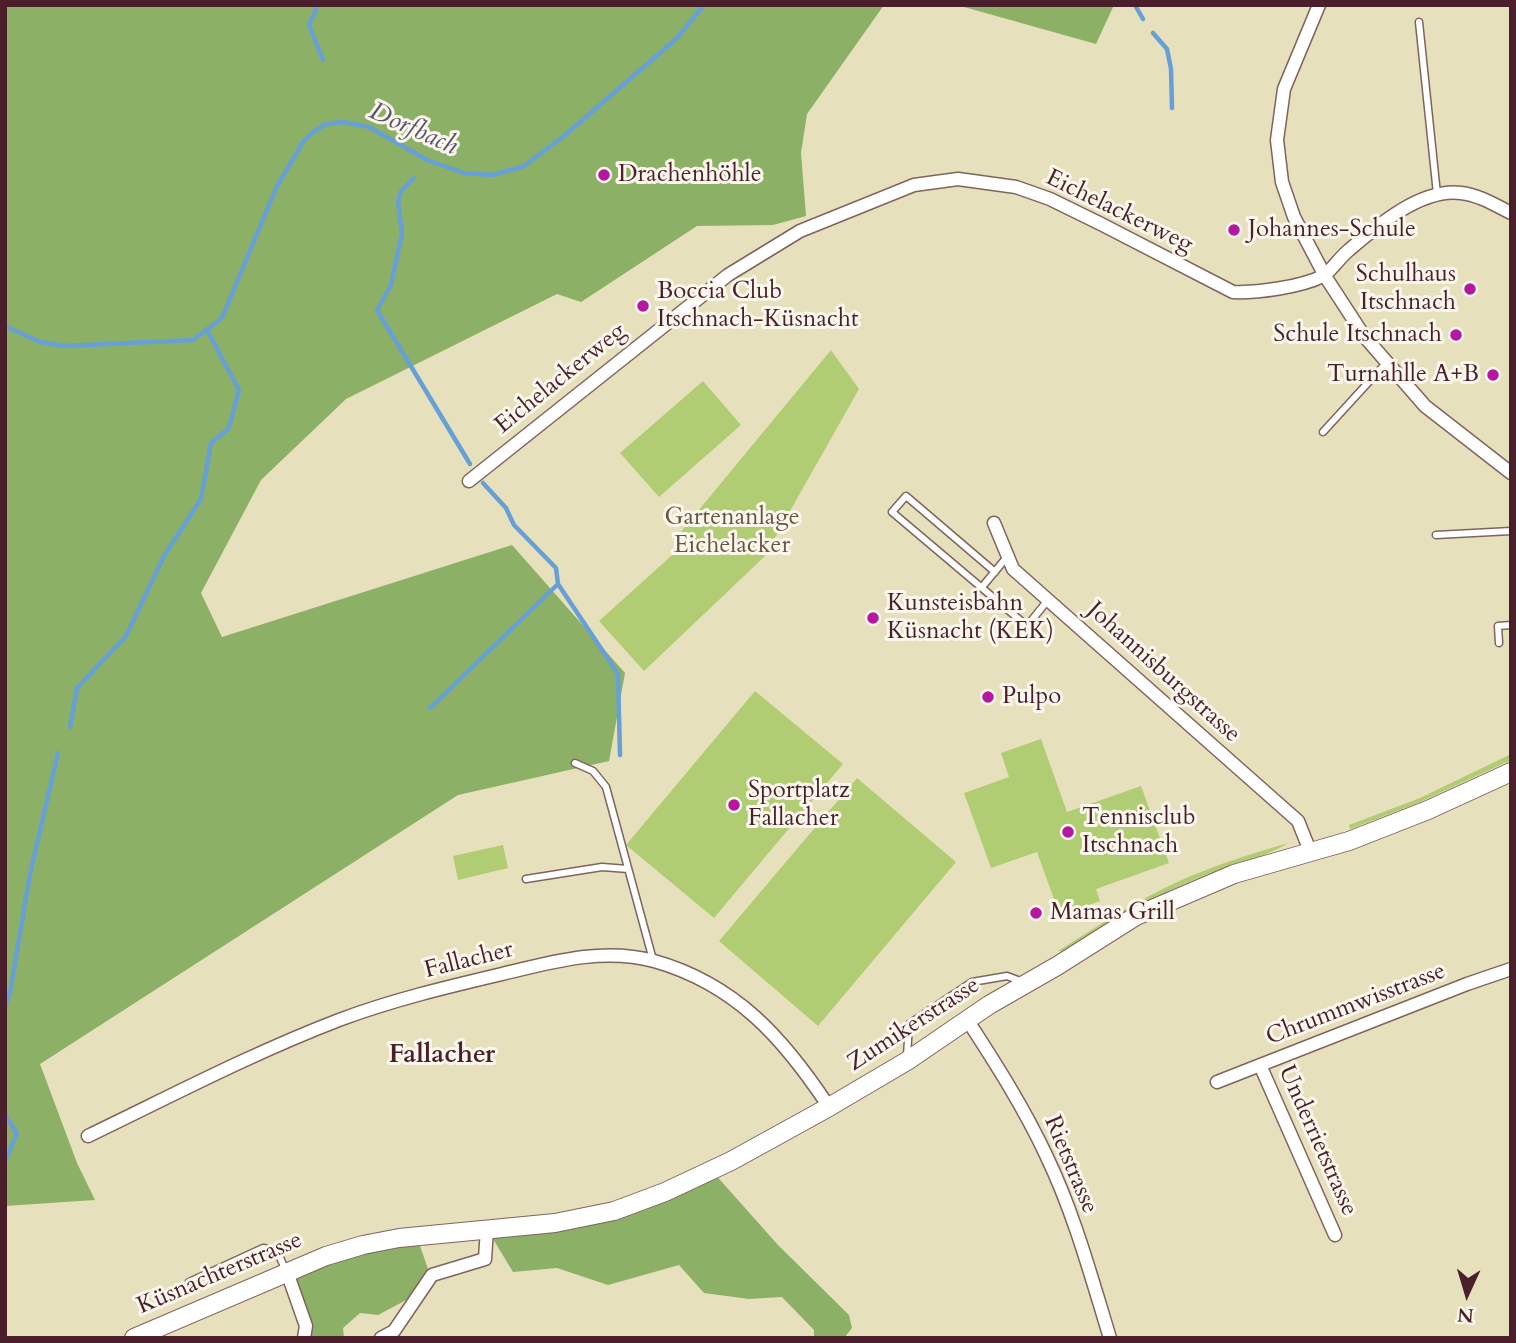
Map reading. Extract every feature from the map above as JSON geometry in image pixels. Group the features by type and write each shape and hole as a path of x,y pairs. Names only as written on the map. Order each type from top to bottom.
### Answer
{"main road":[{"name":"Zumikerstrasse","path":"326,1256 400,1238 555,1223 614,1211 665,1192 714,1170 829,1107 1136,916 1234,874 1349,841 1428,810 1511,772"},
{"name":"Küsnachterstrasse","path":"134,1338 326,1256"}],"street":[{"path":"1319,5 1284,89 1277,140 1282,182 1294,217 1325,276 1364,336 1425,406 1511,473"},
{"name":"Eichelackerweg","path":"469,481 729,275 800,231 914,185 958,179 1016,187 1050,199 1233,292 1257,293 1325,276"},
{"path":"1325,276 1335,262 1381,222 1437,194 1460,192 1482,198 1511,213"},
{"name":"Johannisburgstrasse","path":"994,523 1013,569 1298,821 1310,851"},
{"name":"Fallacher","path":"88,1136 260,1052 341,1020 434,990 572,957 608,955 653,960 712,985 742,1004 768,1028 829,1107"},
{"name":"Chrummwisstrasse","path":"1217,1082 1511,969"},
{"name":"Rietstrasse","path":"968,1020 1046,1155 1069,1210 1110,1338"},
{"name":"Underrietstrasse","path":"1260,1065 1335,1235"},
{"path":"381,1338 394,1331 432,1275 485,1259 486,1229"},
{"path":"286,1272 306,1326 304,1338"}],"lane":[{"path":"1419,22 1437,194"},
{"path":"1323,432 1387,362"},
{"path":"995,572 906,496 892,512 1027,626 1048,600"},
{"path":"1436,534 1511,531"},
{"path":"982,587 1008,556"},
{"path":"1499,643 1498,626 1511,625"},
{"path":"575,763 593,771 606,787 653,960"},
{"path":"526,879 602,867 628,869"},
{"path":"906,1061 909,1024 921,1014 972,982 1007,976 1025,983"},
{"path":"189,1282 263,1248 277,1251 286,1272"}],"green space":[{"path":"5,5 884,5 807,114 801,153 806,216 773,225 697,226 581,302 557,294 346,399 261,480 201,593 222,637 512,545 625,673 609,761 458,795 40,1064 77,1163 95,1200 5,1206"},
{"path":"957,5 1114,5 1096,44"},
{"name":"Gartenanlage Eichelacker","path":"831,350 859,389 764,557 644,671 599,621 680,548 674,540"},
{"path":"703,381 741,425 659,497 620,453"},
{"name":"Sportplatz Fallacher","path":"755,691 843,764 714,918 626,845"},
{"name":"Tennisclub Itschnach","path":"1041,739 1067,812 1141,786 1169,863 1096,889 1100,901 1060,916 1037,852 991,868 964,793 1009,777 1001,753"},
{"path":"1511,754 1511,760 1418,803 1350,829 1349,825 1420,798"},
{"path":"857,778 956,862 818,1026 719,941"},
{"path":"1288,843 1167,892 1064,951 1058,951 1175,883"},
{"path":"503,845 508,868 458,880 453,856"},
{"path":"713,1172 778,1245 849,1315 852,1328 844,1338 814,1338 814,1330 782,1297 749,1299 704,1293 679,1265 608,1285 557,1268 513,1272 487,1229 555,1223"},
{"path":"419,1243 429,1272 410,1298 378,1315 360,1313 343,1328 344,1338 304,1338 287,1272 326,1256"}],"waterway":[{"path":"318,5 309,25 323,60"},
{"name":"Dorfbach","path":"5,326 40,342 64,346 193,340 222,318 277,186 303,142 313,132 326,124 343,122 369,127 427,160 464,173 493,175 524,166 564,136 676,39 704,5"},
{"path":"1135,5 1143,19"},
{"path":"1153,33 1167,49 1171,69 1172,108"},
{"path":"414,178 401,191 398,202 402,233 391,285 377,310 470,464"},
{"path":"70,727 77,688 126,636 164,556 201,499 211,443 229,428 239,390 207,330"},
{"path":"483,483 506,508 514,525 556,568 558,584 618,674 620,755"},
{"path":"430,708 558,584"},
{"path":"5,1006 10,993 30,874 58,753"},
{"path":"5,1115 17,1133 7,1157"}],"place":[{"name":"Drachenhöhle","path":"604,175"},
{"name":"Johannes-Schule","path":"1234,230"},
{"name":"Schulhaus Itschnach","path":"1470,289"},
{"name":"Boccia Club Itschnach-Küsnacht","path":"643,306"},
{"name":"Schule Itschnach","path":"1456,335"},
{"name":"Turnahlle A+B","path":"1493,375"},
{"name":"Kunsteisbahn Küsnacht (KEK)","path":"873,618"},
{"name":"Pulpo","path":"988,697"},
{"name":"Sportplatz Fallacher","path":"734,805"},
{"name":"Tennisclub Itschnach","path":"1068,832"},
{"name":"Mamas Grill","path":"1036,913"}],"district":[{"name":"Fallacher","path":"442,1056"}]}
